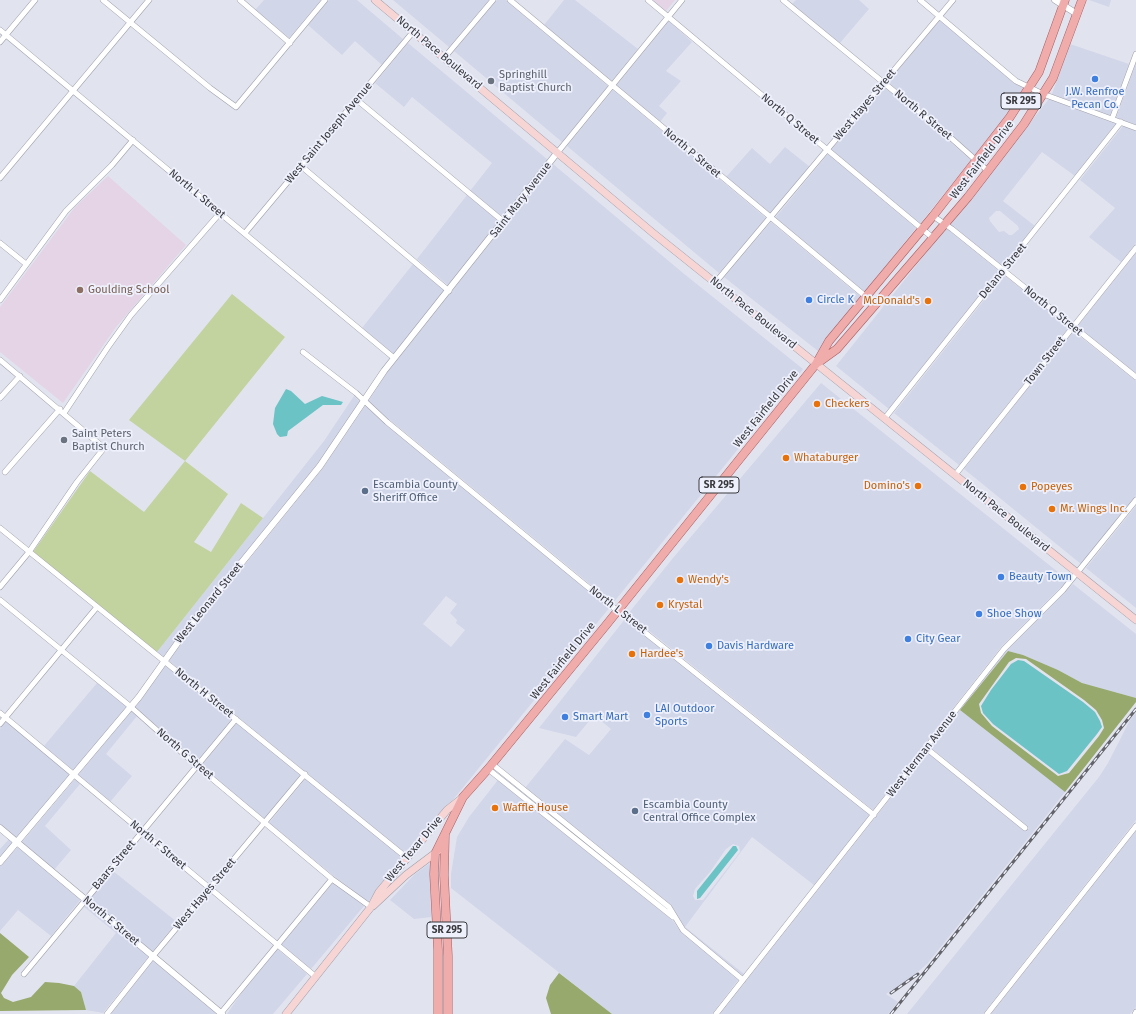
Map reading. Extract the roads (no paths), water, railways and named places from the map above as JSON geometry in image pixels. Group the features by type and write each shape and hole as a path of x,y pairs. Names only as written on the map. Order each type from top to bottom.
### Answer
{"main road":[{"name":"North Pace Boulevard","path":"375,0 715,283 1136,620"},
{"name":"West Fairfield Drive","path":"816,364 837,349 876,305 945,224 1024,124 1043,94 1060,62 1082,0"},
{"name":"West Fairfield Drive","path":"448,1014 444,846 445,831 463,797 490,767 618,610 816,364 829,341 933,216 1010,116 1039,72 1064,3"},
{"name":"West Texar Drive","path":"286,1014 371,907 379,892 447,810 463,797"},
{"name":"SR 295","path":"438,1014 438,943 434,874 435,854 445,831"},
{"name":"West Texar Drive","path":"371,907 383,898 406,875 444,846"}],"street":[{"path":"0,42 35,0"},
{"path":"103,0 216,93 236,107 325,0"},
{"path":"0,178 149,0"},
{"path":"240,0 290,43"},
{"path":"444,58 493,0"},
{"name":"North P Street","path":"510,0 876,305"},
{"name":"North Q Street","path":"648,0 933,238"},
{"name":"Saint Mary Avenue","path":"364,402 394,358 504,222 557,153 682,0"},
{"name":"North R Street","path":"783,0 884,82 988,171"},
{"path":"920,0 1016,81 1043,94 1136,128"},
{"name":"West Hayes Street","path":"715,283 953,0"},
{"path":"1055,0 1064,3 1077,14"},
{"name":"North L Street","path":"0,30 394,358"},
{"name":"West Saint Joseph Avenue","path":"245,233 413,32"},
{"path":"1112,119 1136,54"},
{"path":"357,100 504,222"},
{"name":"Delano Street","path":"885,418 1121,122"},
{"path":"0,300 66,211 112,165 133,140"},
{"path":"301,166 449,291"},
{"path":"6,472 62,411 132,315 220,213"},
{"name":"North Q Street","path":"933,216 1136,377"},
{"path":"0,243 26,264"},
{"name":"Town Street","path":"955,475 1136,248"},
{"path":"302,352 364,402"},
{"path":"0,360 104,448 77,482 29,552 0,586"},
{"path":"0,398 20,376"},
{"name":"North L Street","path":"364,402 618,610 874,815"},
{"name":"West Leonard Street","path":"0,862 131,707 186,630 320,466 364,402"},
{"name":"West Herman Avenue","path":"716,1014 1004,649 1059,595 1136,500"},
{"name":"North H Street","path":"0,528 407,858"},
{"name":"North G Street","path":"0,600 131,707 197,766 265,823 332,878 371,907"},
{"path":"0,724 97,607"},
{"name":"North F Street","path":"0,713 316,977"},
{"name":"Baars Street","path":"24,974 236,719"},
{"path":"926,748 1025,828"},
{"path":"490,767 669,907 683,930 742,980"},
{"name":"West Hayes Street","path":"107,1014 153,956 305,774"},
{"path":"987,1014 1136,826"},
{"name":"North E Street","path":"0,828 222,1014"},
{"path":"222,1014 276,945 332,878"}],"water":[{"path":"286,389 291,391 305,404 322,396 343,402 341,405 323,405 288,431 287,436 280,437 277,434 273,424 275,408"},
{"path":"1018,660 1024,661 1083,702 1095,712 1100,721 1102,727 1067,771 1059,774 993,724 983,713 981,706 991,690 1011,664"},
{"path":"733,846 736,846 738,850 700,898 697,899 697,891"}],"railway":[{"path":"891,1014 1136,709"},
{"path":"891,993 918,974"}],"place":[{"name":"J.W. Renfroe Pecan Co.","path":"1095,79"},
{"name":"Springhill Baptist Church","path":"491,81"},
{"name":"Goulding School","path":"80,290"},
{"name":"Circle K","path":"809,300"},
{"name":"McDonald's","path":"928,301"},
{"name":"Checkers","path":"817,404"},
{"name":"Saint Peters Baptist Church","path":"64,440"},
{"name":"Whataburger","path":"786,458"},
{"name":"Domino's","path":"918,486"},
{"name":"Popeyes","path":"1023,487"},
{"name":"Escambia County Sheriff Office","path":"365,491"},
{"name":"Mr. Wings Inc.","path":"1052,509"},
{"name":"Beauty Town","path":"1001,577"},
{"name":"Wendy's","path":"680,580"},
{"name":"Krystal","path":"660,605"},
{"name":"Shoe Show","path":"979,614"},
{"name":"City Gear","path":"908,639"},
{"name":"Davis Hardware","path":"709,646"},
{"name":"Hardee's","path":"632,654"},
{"name":"LAI Outdoor Sports","path":"647,715"},
{"name":"Smart Mart","path":"565,717"},
{"name":"Waffle House","path":"495,808"},
{"name":"Escambia County Central Office Complex","path":"635,811"}]}
